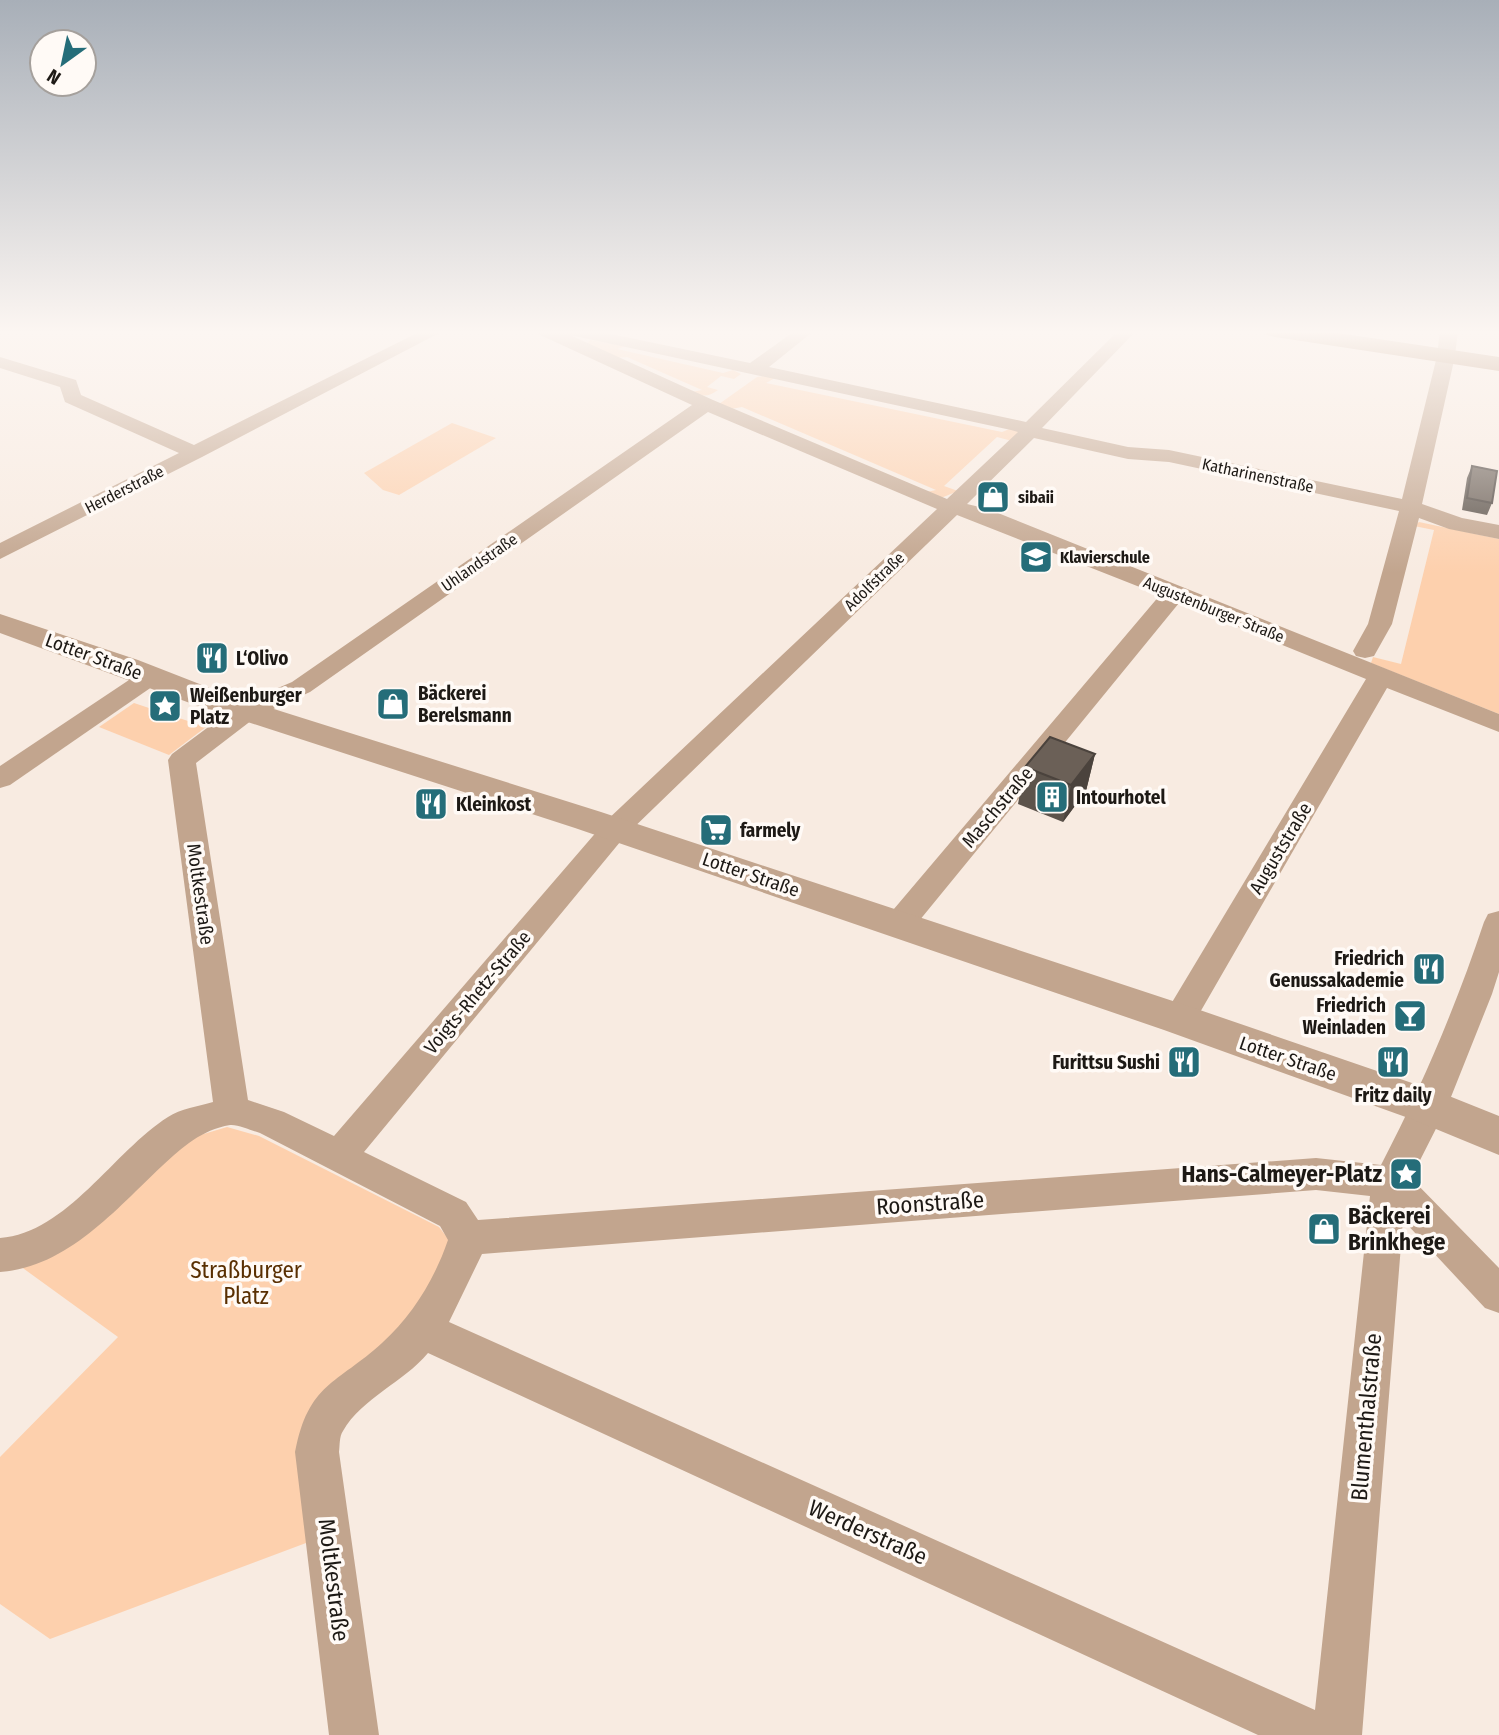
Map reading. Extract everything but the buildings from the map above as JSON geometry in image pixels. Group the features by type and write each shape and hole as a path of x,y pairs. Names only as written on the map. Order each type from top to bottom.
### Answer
{"street":[{"path":"101,411 194,453"},
{"name":"Herderstraße","path":"0,552 277,411"},
{"name":"Uhlandstraße","path":"247,711 301,687 696,411"},
{"name":"Augustenburger Straße","path":"722,411 933,502 980,514 1499,724"},
{"name":"Katharinenstraße","path":"943,411 1128,453 1169,456 1410,507 1457,524 1499,532"},
{"name":"Adolfstraße","path":"615,829 1048,411"},
{"path":"1365,651 1380,624 1432,411"},
{"name":"Maschstraße","path":"900,924 1175,593"},
{"name":"Lotter Straße","path":"0,623 247,711 615,829 1179,1019 1429,1107 1499,1136"},
{"path":"0,779 150,677"},
{"name":"Auguststraße","path":"1179,1019 1380,677"},
{"name":"Moltkestraße","path":"232,1110 182,760 247,711"},
{"name":"Voigts-Rhetz-Straße","path":"339,1156 615,829"},
{"name":"Blumenthalstraße","path":"1336,1735 1384,1223 1391,1182 1429,1107 1476,994 1499,922"},
{"path":"0,1255 45,1244 74,1223 181,1128 232,1110 271,1122 453,1214 468,1238 459,1268 422,1330"},
{"name":"Roonstraße","path":"468,1238 1316,1174 1391,1182"},
{"path":"1391,1182 1499,1295"},
{"name":"Moltkestraße","path":"354,1735 317,1452 321,1426 343,1399 396,1357 422,1330"},
{"name":"Werderstraße","path":"422,1330 1314,1735"}],"green space":[{"path":"751,411 901,411 1002,432 1012,428 1019,432 1012,441 997,437 944,486 958,491 941,498 922,493 936,490"},
{"path":"452,423 496,438 399,495 383,490 364,473"},
{"path":"1419,522 1499,539 1499,714 1371,663 1373,657 1401,664 1434,530 1414,526"},
{"path":"134,703 206,727 169,755 99,727"},
{"name":"Straßburger Platz","path":"227,1127 259,1136 439,1227 450,1241 444,1262 409,1322 335,1389 314,1540 50,1639 0,1604 0,1457 118,1337 20,1266 187,1139"}],"place":[{"name":"sibaii","path":"993,497"},
{"name":"Klavierschule","path":"1036,557"},
{"name":"L‘Olivo","path":"212,658"},
{"name":"Bäckerei Berelsmann","path":"393,704"},
{"name":"Weißenburger Platz","path":"165,706"},
{"name":"Intourhotel","path":"1052,797"},
{"name":"Kleinkost","path":"431,804"},
{"name":"farmely","path":"716,830"},
{"name":"Friedrich Genussakademie","path":"1429,969"},
{"name":"Friedrich Weinladen","path":"1410,1016"},
{"name":"Furittsu Sushi","path":"1184,1062"},
{"name":"Fritz daily","path":"1393,1062"},
{"name":"Hans-Calmeyer-Platz","path":"1406,1174"},
{"name":"Bäckerei Brinkhege","path":"1324,1229"}]}
